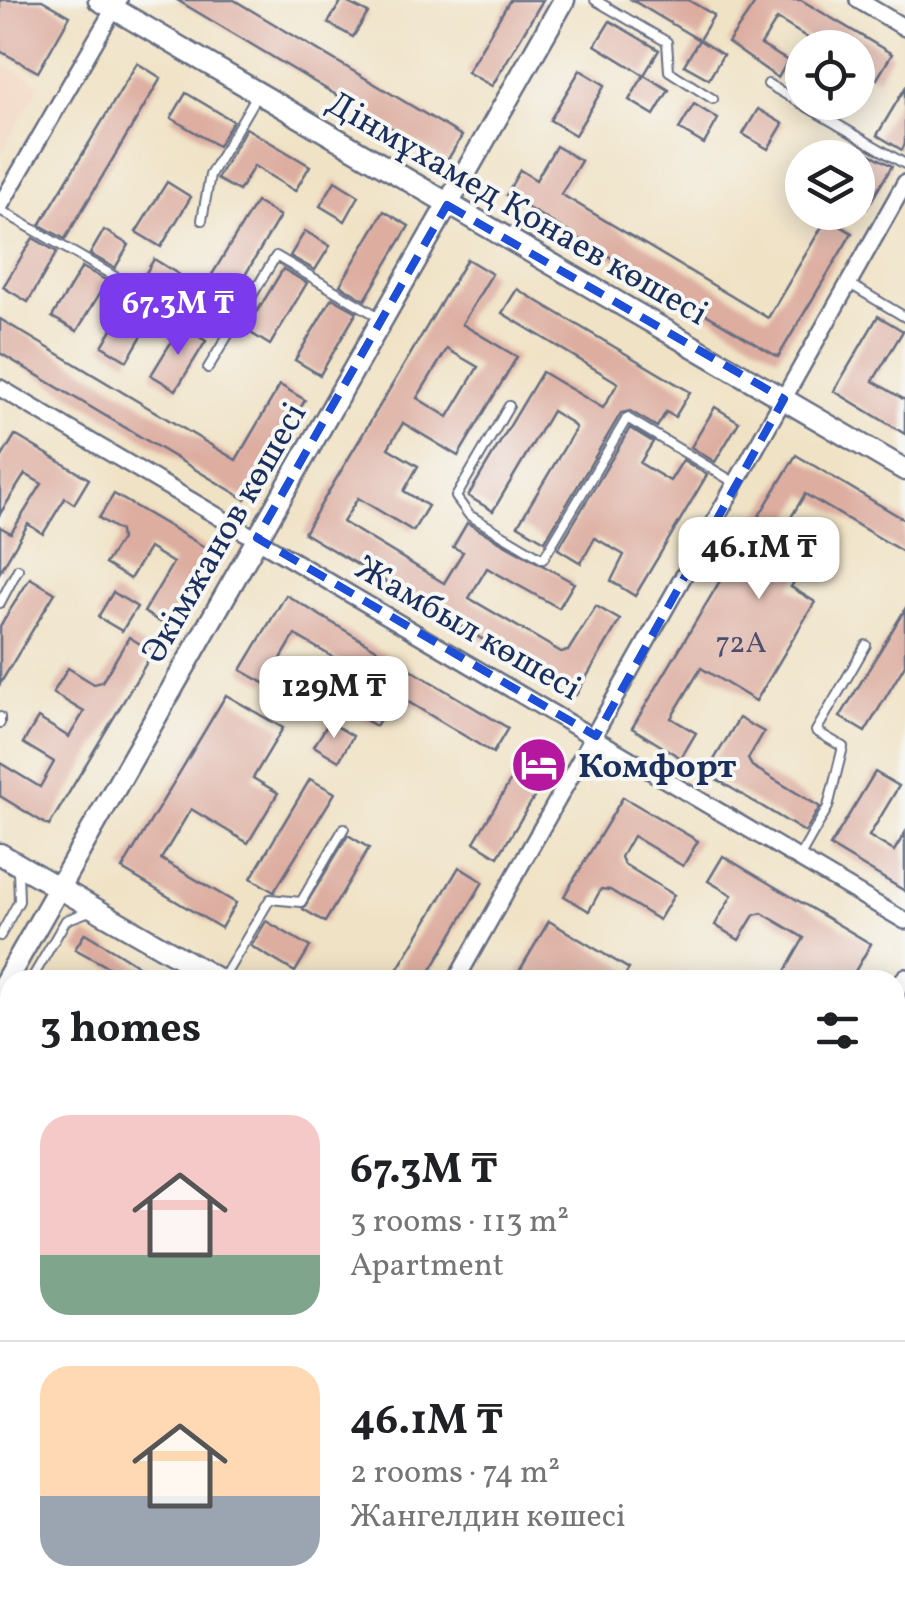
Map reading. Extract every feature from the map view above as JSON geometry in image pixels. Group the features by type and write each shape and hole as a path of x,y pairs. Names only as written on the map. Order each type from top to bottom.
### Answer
{"main road":[{"name":"Әкімжанов көшесі","path":"12,970 564,0"},
{"name":"Дінмұхамед Қонаев көшесі","path":"111,3 448,205 905,470"},
{"path":"8,859 202,970"}],"street":[{"path":"858,0 905,28"},
{"path":"0,208 111,3"},
{"path":"462,970 905,182"},
{"name":"Жамбыл көшесі","path":"0,388 905,921"}],"lane":[{"path":"595,0 666,42 669,71 713,99"},
{"path":"768,84 905,164"},
{"path":"202,220 210,175 258,93"},
{"path":"0,208 136,289"},
{"path":"208,368 276,256 381,318"},
{"path":"848,283 905,316"},
{"path":"509,406 456,497 470,515 544,559 628,418 737,484"},
{"path":"0,603 18,570"},
{"path":"798,858 828,807 843,747 816,731 866,646"},
{"path":"226,970 270,899 301,902 344,828"},
{"path":"0,936 19,901 22,878 8,859"},
{"path":"37,970 66,920 96,910"}],"highlighted area":[{"path":"447,205 784,399 596,736 257,538"}],"shaded area":[{"path":"0,61 41,84 0,155"}],"building":[{"path":"0,0 42,0 70,16 38,72 0,51"},
{"path":"177,0 234,0 462,136 447,161"},
{"path":"342,0 368,13 353,37 328,23"},
{"path":"510,0 543,0 492,86 467,72"},
{"path":"632,0 688,0 714,15 699,40"},
{"path":"757,0 801,0 852,30 795,30 777,19 761,45 785,59 778,78 728,43"},
{"path":"610,21 659,50 644,75 595,45"},
{"path":"699,40 723,55 709,79 684,65"},
{"path":"875,44 892,54 875,78"},
{"path":"137,63 161,78 65,239 40,225"},
{"path":"580,70 605,85 575,135 550,120"},
{"path":"644,75 669,90 654,115 629,100"},
{"path":"905,88 905,144 902,150 877,135"},
{"path":"186,93 233,121 218,146 171,118"},
{"path":"694,104 718,119 704,144 679,129"},
{"path":"758,109 783,124 768,149 743,134"},
{"path":"246,128 310,166 295,191 254,166 239,191 217,179"},
{"path":"556,146 581,161 561,194 768,318 820,230 852,233 778,357 506,195 520,170 536,180"},
{"path":"875,156 892,166 875,195"},
{"path":"335,181 359,196 345,221 320,206"},
{"path":"167,182 191,197 161,247 136,232"},
{"path":"256,202 280,216 221,316 196,301"},
{"path":"384,211 409,226 365,300 340,285"},
{"path":"104,230 129,245 115,268 90,254"},
{"path":"305,231 330,246 315,270 290,256"},
{"path":"33,238 57,252 28,302 3,287"},
{"path":"154,259 178,274 127,361 102,346 132,295 142,294 140,283"},
{"path":"467,259 492,274 462,324 517,357 458,456 403,423 388,448 418,466 404,491 428,506 413,531 358,498 343,522 444,583 463,552 453,547 467,523 574,583 559,608 487,568 469,598 561,652 568,651 596,606 620,620 576,695 304,533","holes":["447,349 478,367 448,417 417,398"]},
{"path":"82,267 107,281 77,331 52,317"},
{"path":"283,269 307,283 270,345 246,330"},
{"path":"517,289 690,392 675,417 666,412 657,427 630,411 621,413 545,541 518,525 576,428 552,411 493,511 468,496 542,372 603,408 618,383 502,313"},
{"path":"332,298 357,312 320,375 295,360"},
{"path":"878,316 903,331 873,381 905,400 905,434 834,391"},
{"path":"0,319 236,460 280,385 305,400 245,499 0,353"},
{"path":"181,326 206,341 176,390 151,375"},
{"path":"715,407 739,422 715,462 691,447"},
{"path":"630,428 653,442 640,463 670,481 683,460 707,475 635,596 611,581 624,555 595,538 581,563 558,549"},
{"path":"15,435 89,479 74,504 65,498 43,534 28,524 0,572 0,527 11,533 42,484 25,474 0,514 0,460"},
{"path":"796,455 905,520 905,553 805,494 790,519 820,537 791,587 815,602 756,701 701,668 671,718 696,733 681,758 632,728 736,554 766,572 781,547 751,529"},
{"path":"114,494 213,552 168,627 144,612 173,563 149,548 130,579 105,564 121,539 120,531 99,518"},
{"path":"30,578 55,593 0,684 0,626"},
{"path":"113,592 137,607 122,631 98,617"},
{"path":"286,595 508,728 493,753 395,694 376,726 351,711 370,679 295,635 266,684 241,670"},
{"path":"905,609 905,665 865,732 840,717"},
{"path":"129,637 153,652 49,826 0,796 0,763 40,787 54,762 23,743 38,718 69,737 84,712 53,693 68,668 94,684 102,682"},
{"path":"226,695 283,728 253,778 278,793 248,843 191,809 161,859 236,903 221,928 122,869"},
{"path":"739,718 764,732 748,759 752,766 820,807 805,832 706,773"},
{"path":"329,722 353,736 339,761 314,746"},
{"path":"533,743 558,758 498,857 474,842"},
{"path":"875,772 899,786 869,836 894,851 905,833 905,891 830,846"},
{"path":"310,779 335,793 274,892 251,878"},
{"path":"623,797 698,841 683,866 633,836 621,857 624,864 674,895 659,920 610,890 601,889 589,911 564,896"},
{"path":"348,835 369,848 325,922 303,909"},
{"path":"723,856 871,944 856,970 786,970 804,938 762,913 754,915 739,940 715,925 732,895 708,881"},
{"path":"459,867 483,882 431,970 397,970"},
{"path":"266,921 310,947 296,970 292,970 251,946"},
{"path":"549,921 629,969 628,970 520,970"},
{"path":"85,933 144,970 114,970 75,949"}],"place":[{"name":"Комфорт","path":"539,765"}]}
